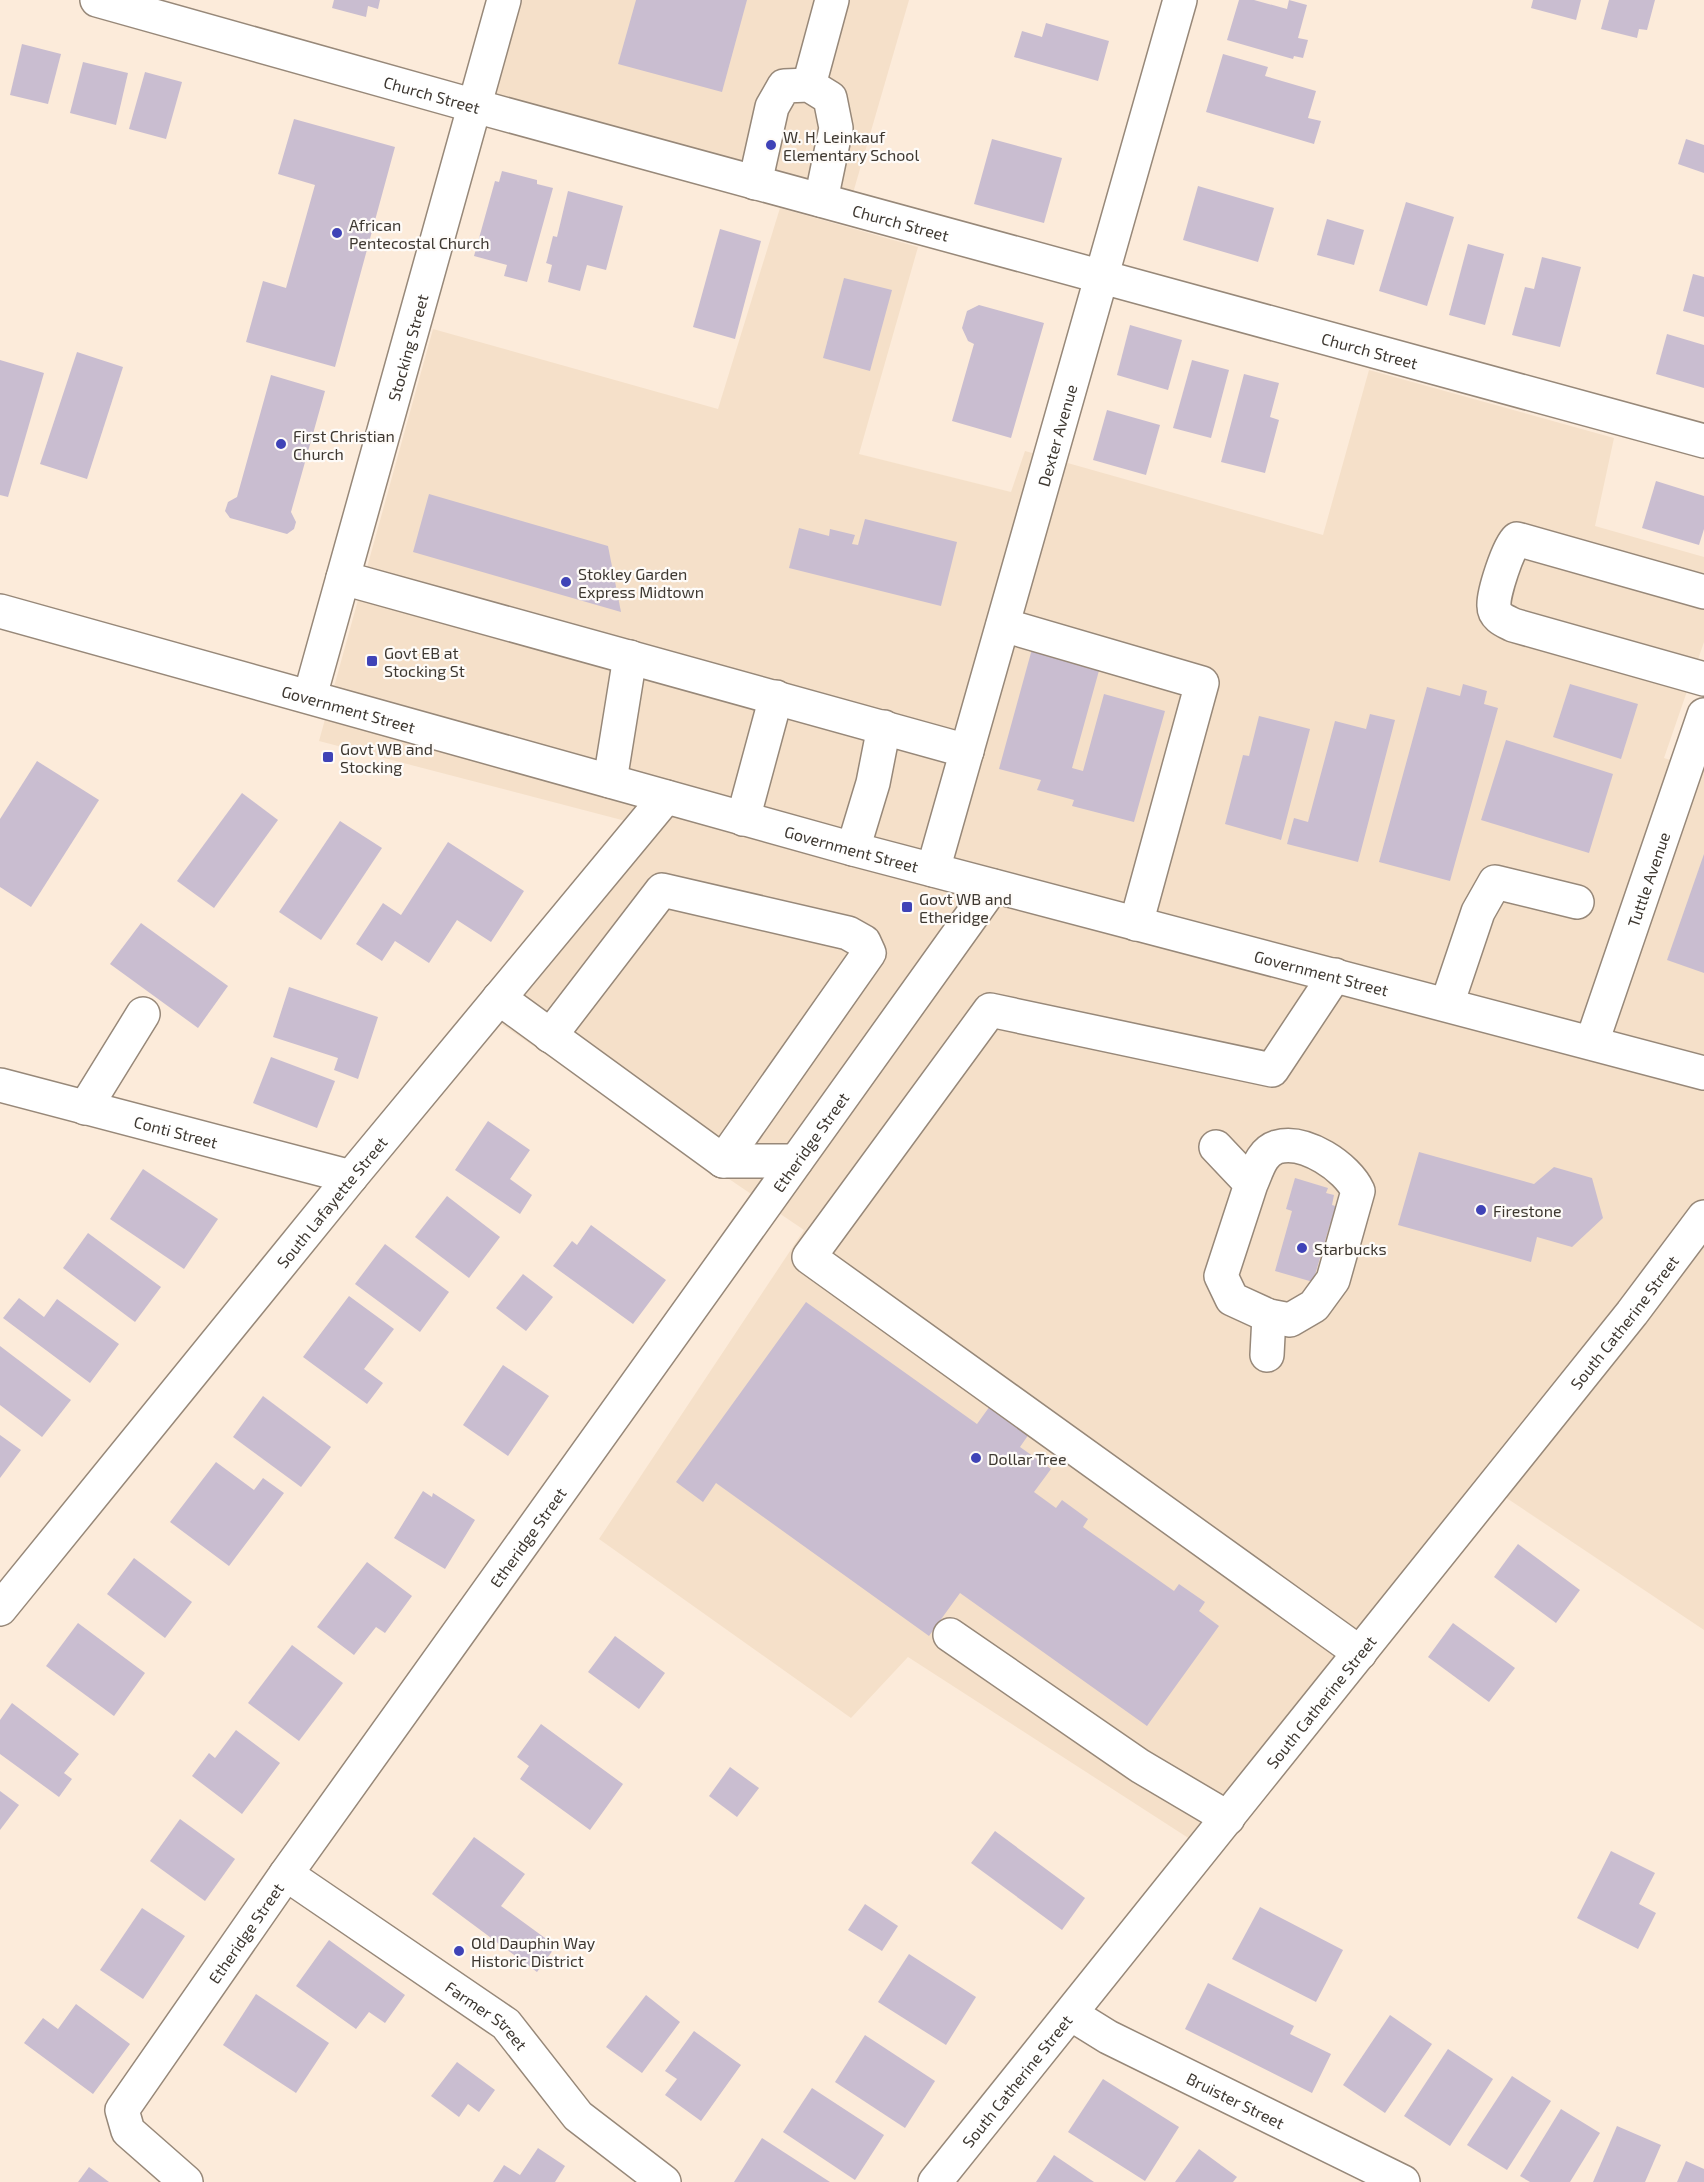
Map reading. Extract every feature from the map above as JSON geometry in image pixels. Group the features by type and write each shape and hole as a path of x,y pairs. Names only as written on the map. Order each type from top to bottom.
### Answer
{"street":[{"name":"Church Street","path":"98,0 755,183 1704,441"},
{"name":"Stocking Street","path":"310,696 504,0"},
{"path":"809,85 832,0"},
{"name":"Dexter Avenue","path":"933,870 1103,278 1180,0"},
{"path":"755,183 772,107 784,86 809,85 831,98 836,128 821,200"},
{"path":"1704,592 1517,539 1507,553 1494,607 1499,617 1513,625 1704,680"},
{"path":"343,578 967,751"},
{"name":"Government Street","path":"0,611 853,849 1704,1073"},
{"path":"1003,625 1202,683 1136,924"},
{"path":"610,781 630,657"},
{"path":"743,819 776,697"},
{"name":"Tuttle Avenue","path":"1592,1042 1699,747 1704,715"},
{"path":"853,849 873,783 884,727"},
{"name":"South Lafayette Street","path":"0,1610 351,1177 666,797"},
{"path":"1447,1004 1478,912 1495,882 1577,902"},
{"name":"Etheridge Street","path":"186,2182 128,2131 122,2110 286,1874 993,886"},
{"path":"550,1036 662,890 848,933 864,942 869,953 723,1161"},
{"path":"1335,975 1272,1070 990,1010 809,1257 1360,1653"},
{"path":"499,999 723,1161 796,1161"},
{"path":"84,1108 143,1014"},
{"name":"Conti Street","path":"0,1085 351,1177"},
{"path":"1298,1146 1331,1161 1352,1178 1358,1191 1333,1280 1314,1306 1290,1320 1269,1316 1232,1299 1221,1276 1251,1184 1261,1159 1276,1147 1298,1146"},
{"path":"1216,1147 1251,1184"},
{"name":"South Catherine Street","path":"935,2182 1625,1322 1704,1217"},
{"path":"1267,1355 1269,1316"},
{"path":"950,1635 1140,1767 1228,1818"},
{"name":"Farmer Street","path":"286,1874 506,2024 578,2116 664,2182"},
{"name":"Bruister Street","path":"1071,2014 1108,2037 1403,2182"}],"shaded area":[{"name":"W. H. Leinkauf Elementary School","path":"522,0 909,0 853,193 495,97"},
{"path":"780,208 918,247 859,454 1011,492 1025,451 1323,535 1369,370 1614,438 1595,526 1704,557 1704,642 1664,758 1704,771 1704,1630 1481,1481 1193,1841 908,1657 851,1718 599,1539 804,1230 501,1024 660,830 319,741 433,329 718,409"}],"building":[{"path":"334,0 380,0 378,9 368,6 366,17 332,8"},
{"path":"636,0 747,0 722,92 618,64"},
{"path":"1239,0 1254,0 1287,9 1289,0 1307,5 1298,38 1308,40 1303,58 1294,56 1293,59 1227,40"},
{"path":"1533,0 1581,0 1576,20 1531,8"},
{"path":"1609,0 1655,0 1647,30 1639,29 1637,38 1601,29"},
{"path":"1046,23 1109,41 1098,81 1014,57 1022,31 1042,37"},
{"path":"22,44 61,54 48,104 10,95"},
{"path":"1223,54 1268,67 1265,76 1316,91 1308,118 1321,121 1314,144 1206,112"},
{"path":"83,62 128,73 116,125 70,113"},
{"path":"145,72 182,82 166,139 129,129"},
{"name":"African Pentecostal Church","path":"294,119 395,147 335,367 246,342 263,281 286,288 315,185 278,174"},
{"path":"992,139 1062,158 1044,223 974,204"},
{"path":"1686,139 1704,145 1704,173 1678,164"},
{"path":"502,171 537,180 537,184 553,188 527,282 504,276 507,265 474,256 495,181 499,182"},
{"path":"1198,186 1274,208 1258,262 1183,240"},
{"path":"568,191 623,206 606,270 587,265 580,291 548,282 552,265 546,263 553,236 557,237"},
{"path":"1406,202 1454,217 1427,306 1379,291"},
{"path":"1327,219 1364,230 1354,265 1317,255"},
{"path":"720,229 761,241 735,339 693,327"},
{"path":"1468,244 1504,254 1485,325 1449,315"},
{"path":"1542,257 1581,267 1560,347 1512,335 1525,287 1534,289"},
{"path":"1693,274 1704,277 1704,317 1683,311"},
{"path":"844,278 892,290 870,371 823,358"},
{"path":"979,305 1044,323 1011,438 952,421 974,344 968,341 962,328 967,311"},
{"path":"1130,325 1182,340 1168,390 1117,375"},
{"path":"1667,334 1704,345 1704,388 1656,374"},
{"path":"77,352 123,367 87,479 40,464"},
{"path":"0,360 44,373 8,497 0,495"},
{"path":"1192,360 1229,370 1211,438 1173,428"},
{"path":"1244,374 1279,383 1270,417 1279,420 1265,473 1221,462"},
{"name":"First Christian Church","path":"271,375 325,391 291,512 296,522 294,529 287,534 230,518 225,511 228,502 237,497"},
{"path":"1107,410 1160,425 1146,475 1093,460"},
{"path":"1656,481 1704,496 1704,529 1699,545 1642,528"},
{"name":"Stokley Garden Express Midtown","path":"429,494 608,546 621,612 413,552"},
{"path":"865,519 957,542 941,606 789,568 799,528 829,536 830,529 855,535 852,544 858,545"},
{"path":"1032,649 1100,667 1072,768 1083,771 1104,694 1165,711 1134,822 1072,806 1074,800 1037,790 1041,780 999,769"},
{"path":"1463,684 1487,691 1484,704 1498,708 1450,881 1379,862 1427,687 1460,696"},
{"path":"1570,684 1638,704 1621,759 1553,737"},
{"path":"1370,714 1395,720 1358,862 1287,844 1294,818 1308,822 1335,721 1366,729"},
{"path":"1259,716 1310,729 1281,840 1225,824 1243,755 1249,756"},
{"path":"1506,740 1613,774 1589,853 1481,820"},
{"path":"37,761 99,800 31,907 0,887 0,819"},
{"path":"242,793 278,820 214,908 177,881"},
{"path":"340,821 382,848 321,940 279,912"},
{"path":"448,842 524,891 491,942 457,920 429,963 395,941 382,961 356,944 383,903 401,915"},
{"path":"1704,854 1704,973 1667,960"},
{"path":"141,923 228,986 198,1028 110,964"},
{"path":"289,987 378,1017 358,1079 334,1070 338,1058 273,1037"},
{"path":"271,1057 335,1081 317,1128 253,1103"},
{"path":"488,1121 530,1150 510,1179 532,1195 520,1214 455,1170"},
{"path":"1419,1152 1534,1184 1554,1167 1592,1178 1603,1218 1572,1247 1537,1237 1531,1262 1398,1225"},
{"path":"143,1169 218,1219 184,1269 110,1219"},
{"name":"Starbucks","path":"1295,1178 1328,1188 1326,1193 1334,1195 1332,1205 1342,1208 1337,1226 1330,1224 1313,1282 1275,1271 1292,1211 1286,1209"},
{"path":"447,1196 500,1237 469,1278 415,1237"},
{"path":"591,1225 666,1280 633,1324 553,1266 572,1241 577,1245"},
{"path":"88,1233 161,1287 135,1322 63,1268"},
{"path":"385,1244 449,1292 420,1332 355,1284"},
{"path":"523,1274 553,1297 526,1331 496,1308"},
{"path":"349,1296 394,1329 364,1369 383,1383 367,1404 303,1357"},
{"path":"19,1298 44,1317 57,1299 119,1344 90,1383 3,1318"},
{"path":"806,1302 977,1424 990,1406 1029,1434 1020,1447 1051,1469 1034,1492 1056,1508 1062,1500 1088,1519 1083,1527 1174,1591 1179,1584 1205,1602 1199,1611 1219,1626 1147,1726 960,1593 929,1636 716,1483 703,1502 676,1482"},
{"path":"0,1346 71,1400 42,1437 0,1405"},
{"path":"503,1365 549,1396 508,1456 463,1425"},
{"path":"263,1396 331,1447 301,1487 233,1437"},
{"path":"0,1435 21,1450 0,1478"},
{"path":"216,1462 254,1490 263,1478 284,1493 229,1566 170,1522"},
{"path":"423,1491 432,1497 433,1493 475,1520 445,1569 394,1538"},
{"path":"1518,1544 1580,1590 1556,1623 1494,1577"},
{"path":"134,1558 192,1602 165,1638 107,1594"},
{"path":"367,1562 412,1596 385,1633 376,1627 354,1655 317,1627"},
{"path":"78,1623 145,1673 114,1716 46,1666"},
{"path":"1453,1623 1515,1668 1489,1702 1428,1657"},
{"path":"615,1636 665,1673 639,1709 588,1672"},
{"path":"292,1645 343,1683 299,1741 248,1703"},
{"path":"12,1703 79,1754 64,1773 72,1779 59,1797 0,1754 0,1720"},
{"path":"541,1724 623,1784 590,1830 520,1779 529,1766 517,1757"},
{"path":"236,1730 280,1763 242,1814 192,1776 209,1753 215,1758"},
{"path":"730,1767 759,1788 737,1817 709,1796"},
{"path":"0,1791 19,1805 0,1830"},
{"path":"180,1819 235,1859 205,1901 150,1861"},
{"path":"995,1831 1085,1898 1062,1930 971,1863"},
{"path":"474,1837 525,1874 501,1906 556,1946 537,1972 432,1894"},
{"path":"1611,1851 1655,1873 1639,1904 1656,1913 1638,1949 1577,1918"},
{"path":"865,1904 898,1926 882,1951 848,1930"},
{"path":"1260,1907 1343,1950 1316,2002 1232,1959"},
{"path":"142,1908 185,1936 143,1999 100,1970"},
{"path":"329,1940 405,1995 385,2023 369,2012 356,2029 296,1986"},
{"path":"909,1954 976,1997 946,2045 878,2002"},
{"path":"1208,1983 1294,2026 1290,2034 1331,2054 1312,2093 1185,2029"},
{"path":"256,1994 329,2043 296,2093 223,2045"},
{"path":"646,1995 680,2022 642,2073 606,2047"},
{"path":"76,2004 130,2044 93,2094 24,2043 43,2018 58,2029"},
{"path":"1390,2015 1432,2044 1385,2113 1343,2085"},
{"path":"694,2031 741,2065 701,2121 665,2095 677,2079 665,2071"},
{"path":"865,2035 935,2081 905,2128 835,2082"},
{"path":"1448,2049 1493,2079 1450,2146 1404,2116"},
{"path":"457,2062 495,2090 479,2112 468,2104 459,2117 431,2096"},
{"path":"1512,2076 1551,2101 1507,2170 1467,2145"},
{"path":"1103,2079 1179,2127 1145,2181 1068,2132"},
{"path":"812,2088 884,2135 855,2180 783,2132"},
{"path":"1561,2109 1600,2133 1570,2182 1530,2182 1520,2176"},
{"path":"1617,2126 1661,2145 1645,2182 1593,2182"},
{"path":"762,2138 830,2182 734,2182"},
{"path":"538,2148 565,2166 555,2182 493,2182 504,2165 520,2175"},
{"path":"1199,2149 1237,2177 1233,2182 1175,2182"},
{"path":"1054,2155 1094,2182 1036,2182"},
{"path":"1686,2161 1704,2169 1704,2182 1677,2182"},
{"path":"89,2167 109,2182 78,2182"}],"place":[{"name":"W. H. Leinkauf Elementary School","path":"771,145"},
{"name":"African Pentecostal Church","path":"337,233"},
{"name":"First Christian Church","path":"281,444"},
{"name":"Stokley Garden Express Midtown","path":"566,582"},
{"name":"Govt EB at Stocking St","path":"372,661"},
{"name":"Govt WB and Stocking","path":"328,757"},
{"name":"Govt WB and Etheridge","path":"907,907"},
{"name":"Firestone","path":"1481,1210"},
{"name":"Starbucks","path":"1302,1248"},
{"name":"Dollar Tree","path":"976,1458"},
{"name":"Old Dauphin Way Historic District","path":"459,1951"}]}
